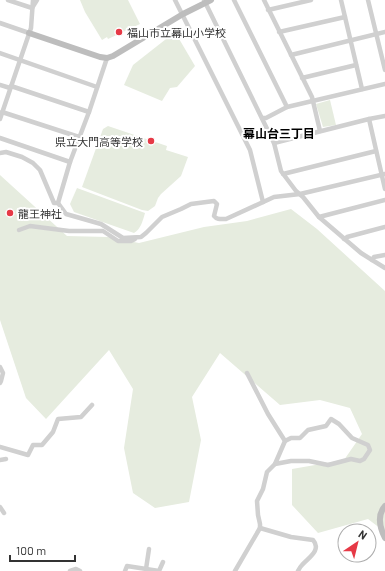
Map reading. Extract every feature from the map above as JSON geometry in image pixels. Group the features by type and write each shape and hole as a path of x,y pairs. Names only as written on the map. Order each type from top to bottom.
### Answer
{"street":[{"path":"8,0 32,8"},
{"path":"0,119 31,28 33,0"},
{"path":"32,8 37,0"},
{"path":"175,0 250,150 263,202"},
{"path":"234,0 287,107"},
{"path":"264,0 313,100 320,131"},
{"path":"268,10 311,0"},
{"path":"341,0 362,89"},
{"path":"368,0 385,70"},
{"path":"0,23 100,57 107,58 122,51 207,1 274,143 281,171 319,217 361,253 385,268"},
{"path":"280,32 345,17"},
{"path":"291,55 385,32"},
{"path":"0,54 97,87"},
{"path":"58,202 70,162 107,58"},
{"path":"302,78 356,65"},
{"path":"0,84 89,112"},
{"path":"262,118 266,118 287,107 385,84"},
{"path":"2,112 79,137"},
{"path":"274,143 385,116"},
{"path":"369,119 385,189"},
{"path":"0,138 70,162"},
{"path":"283,174 376,151"},
{"path":"0,153 6,152 34,162 40,170 54,203 58,202 66,214 101,224 123,238 138,238"},
{"path":"20,230 30,226 69,231 103,231 118,241 131,241 141,238 162,217 191,204 214,201 216,204 214,216 220,220 226,219 274,197 300,194 383,175"},
{"path":"319,217 385,200"},
{"path":"344,239 385,227"},
{"path":"372,260 385,255"},
{"path":"0,367 3,373 0,383"},
{"path":"247,372 268,414 285,441"},
{"path":"0,447 28,455 33,445 42,445 53,432 58,419 81,417 92,405"},
{"path":"235,571 260,528 257,501 263,489 267,472 275,464 285,441 291,438 300,438 308,430 326,426 331,419 339,424 352,438 368,445 370,450 364,459 360,461 351,459 328,465 309,461 291,461 275,464"},
{"path":"0,460 6,459"},
{"path":"385,506 381,510 379,517 385,538"},
{"path":"0,507 4,513"},
{"path":"260,528 291,537 313,540 315,542 316,546 314,552 302,564 298,571"},
{"path":"146,569 149,549"},
{"path":"124,571 127,566 160,571 163,562"},
{"path":"70,571 76,569 80,571"}],"shaded area":[{"path":"80,0 128,0 140,24 108,39 107,37 102,40 85,12"},
{"path":"175,32 195,66 177,87 170,88 162,101 124,85 133,65"},
{"path":"330,100 336,125 323,127 316,104"},
{"path":"108,126 167,146 166,150 188,157 181,176 161,194 155,206 148,211 82,187 103,129"},
{"path":"0,175 67,236 108,237 139,243 204,227 247,221 291,209 317,229 385,291 385,532 377,526 377,523 373,523 368,519 354,523 337,523 337,528 318,533 292,505 292,469 344,460 362,434 350,408 320,400 280,405 220,353 192,397 201,440 189,502 155,508 133,493 124,448 133,389 109,350 46,419 26,398 0,320"},
{"path":"77,188 145,213 140,227 134,233 74,212 70,204"}],"place":[{"name":"福山市立幕山小学校","path":"119,32"},
{"name":"県立大門高等学校","path":"151,141"},
{"name":"龍王神社","path":"10,213"}],"district":[{"name":"幕山台三丁目","path":"279,133"}]}
